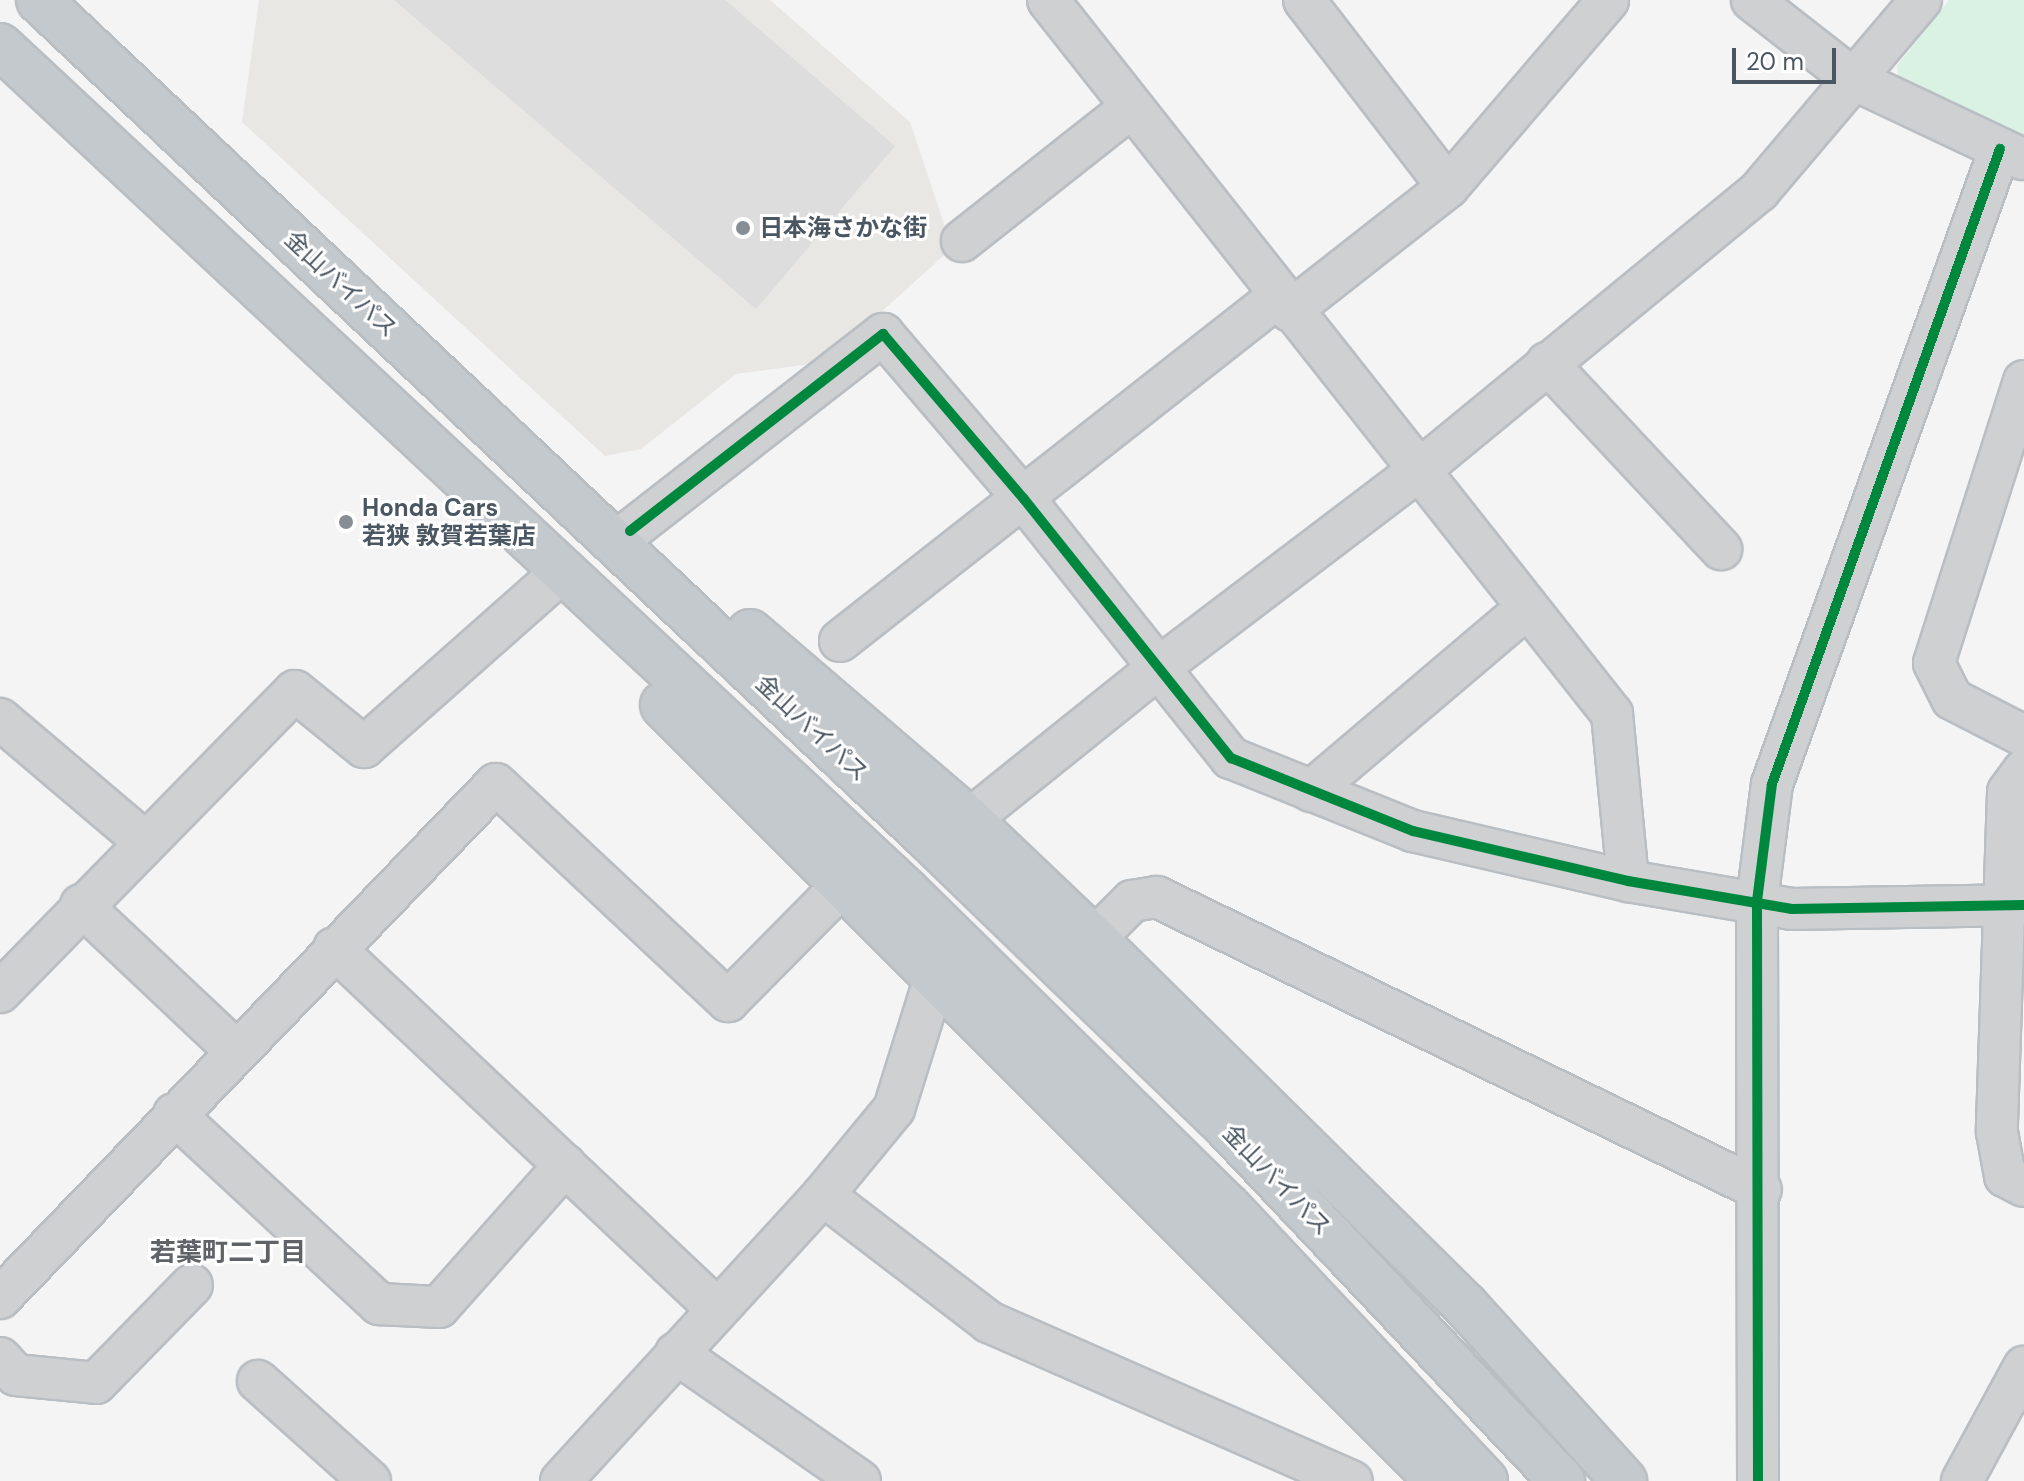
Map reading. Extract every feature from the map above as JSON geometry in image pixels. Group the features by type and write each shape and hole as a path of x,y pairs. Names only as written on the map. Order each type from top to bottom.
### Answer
{"highway":[{"name":"金山バイパス","path":"39,0 533,465 1218,1118 1438,1346 1562,1481"},
{"path":"0,46 518,533 906,891 1227,1206 1485,1481"},
{"path":"533,465 630,531 969,820 1466,1306 1624,1481"},
{"path":"518,533 546,586 1439,1481"}],"street":[{"path":"1048,0 1129,109 1612,714 1628,881"},
{"path":"840,641 1284,304 1448,187 1608,0"},
{"path":"1752,0 1853,79 2012,155 1772,784 1757,901 1761,1190 1758,1481"},
{"path":"969,820 1157,669 1417,472 1759,191 1921,0"},
{"path":"1306,1 1448,187"},
{"path":"962,241 1129,109"},
{"path":"630,531 883,334 1024,499 1231,758 1413,831 1628,881 1791,909 2016,906"},
{"path":"1547,363 1721,549"},
{"path":"2024,381 1934,663 1952,699 2024,736"},
{"path":"0,992 81,905 295,691 364,747 546,586"},
{"path":"1311,791 1527,608"},
{"path":"0,719 145,842"},
{"path":"2024,770 2008,792 2016,906 1997,1132 2005,1176 2024,1186"},
{"path":"0,1298 235,1050 496,784 728,1001 842,886"},
{"path":"1094,939 1132,901 1157,897 1761,1190"},
{"path":"81,905 235,1050"},
{"path":"334,948 717,1309"},
{"path":"561,1481 823,1195 894,1109 935,977"},
{"path":"174,1114 379,1304 439,1307 565,1165"},
{"path":"823,1195 989,1322 1352,1481"},
{"path":"0,1358 16,1375 96,1383 192,1285"},
{"path":"676,1353 860,1481"},
{"path":"1962,1481 2024,1367"},
{"path":"258,1381 370,1481"}],"shaded area":[{"path":"259,0 770,0 910,122 952,248 826,362 736,374 641,449 605,456 242,122"}],"green space":[{"path":"1949,0 2024,0 2024,137 1899,85 1897,66"}],"building":[{"name":"日本海さかな街","path":"394,0 725,0 895,146 756,309"}],"cycle path":[{"path":"1758,1481 1757,901 1772,784 2000,149"},
{"path":"630,531 883,334 1024,499 1231,758 1413,831 1628,881 1791,909 2024,905"}],"place":[{"name":"日本海さかな街","path":"743,228"},
{"name":"Honda Cars 若狭 敦賀若葉店","path":"346,522"}],"district":[{"name":"若葉町二丁目","path":"228,1253"}]}
